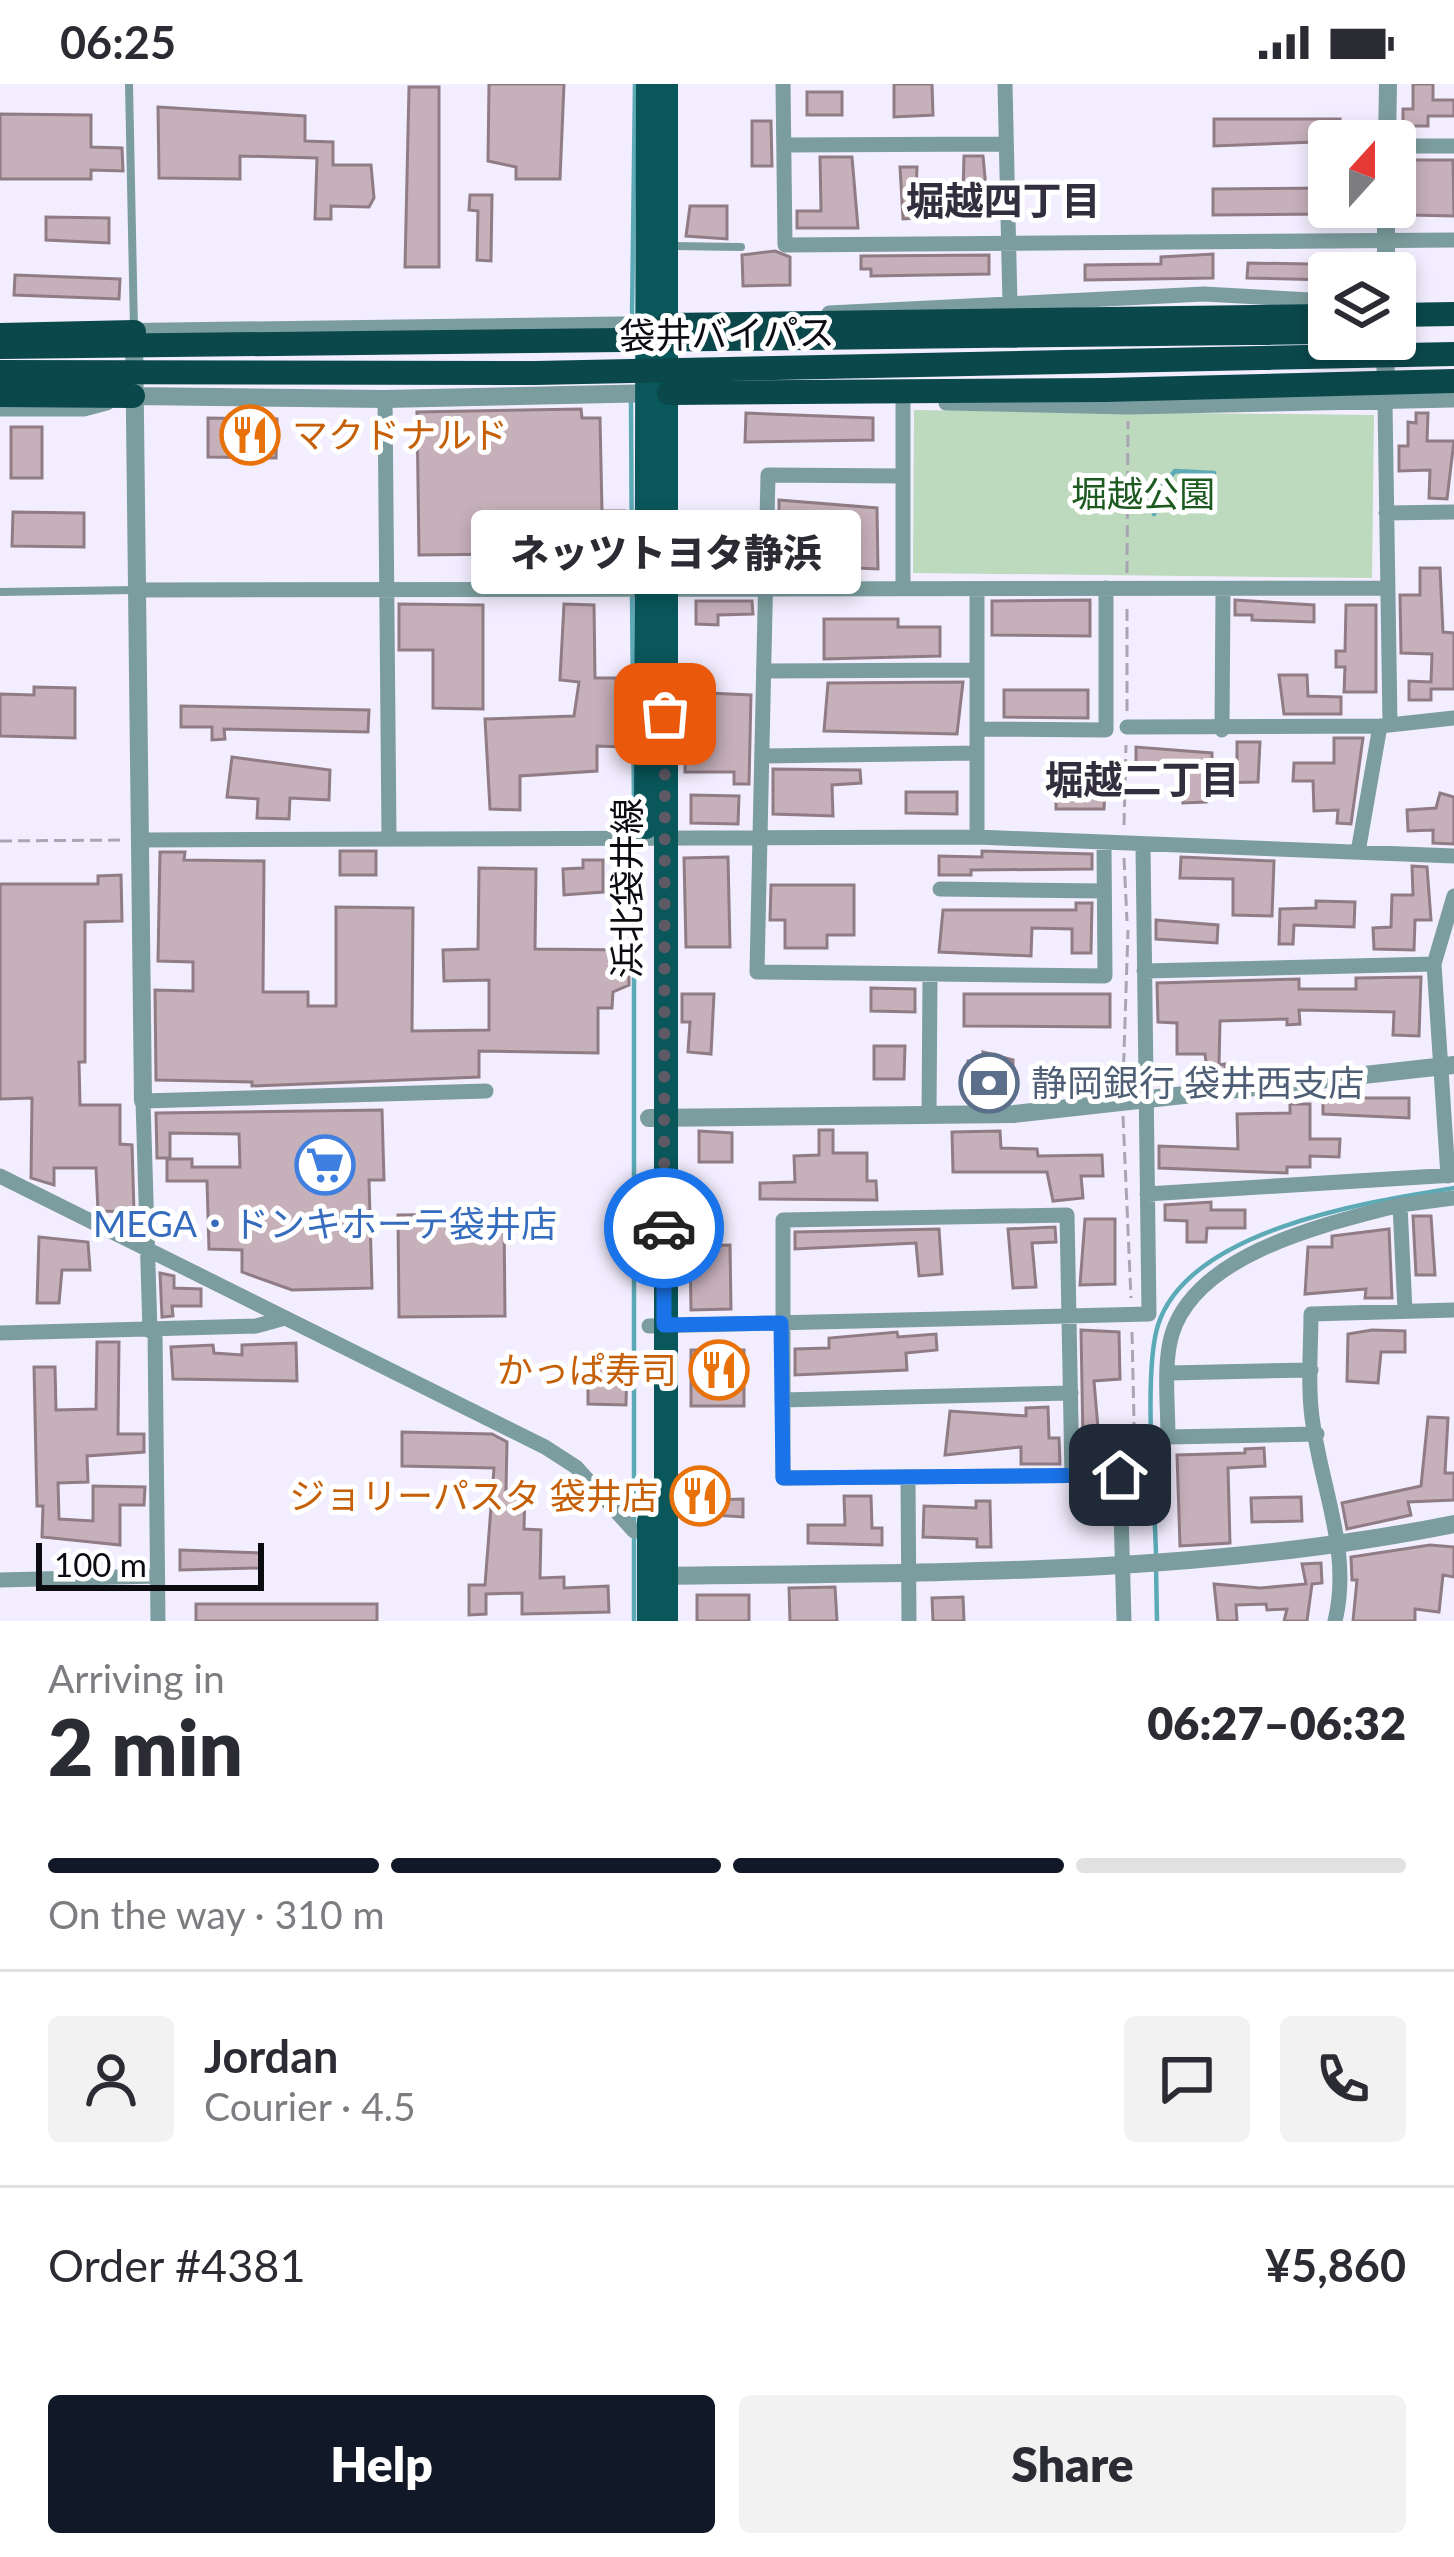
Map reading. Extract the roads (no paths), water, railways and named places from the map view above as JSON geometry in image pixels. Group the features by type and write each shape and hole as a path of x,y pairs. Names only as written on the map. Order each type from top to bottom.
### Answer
{"highway":[{"path":"1416,315 1454,314"},
{"path":"656,325 1308,316"},
{"path":"1416,331 1454,330"},
{"path":"2,336 134,332"},
{"name":"袋井バイパス","path":"2,336 1308,332"},
{"name":"袋井バイパス","path":"0,372 535,373 1454,354"},
{"path":"658,394 1454,381"},
{"path":"0,395 133,396"}],"main road":[{"name":"浜北袋井線","path":"647,84 658,394 654,838 658,1529 649,1621"},
{"name":"浜北袋井線","path":"656,325 665,246 666,84"},
{"name":"浜北袋井線","path":"657,1576 666,1621"}],"street":[{"path":"783,84 785,245 1454,240"},
{"path":"1005,84 1010,304"},
{"path":"1387,120 1388,84"},
{"path":"784,145 1006,144"},
{"path":"1416,146 1454,146"},
{"path":"1386,228 1386,252"},
{"path":"755,324 857,309 1204,294 1308,301"},
{"path":"1416,304 1454,304"},
{"path":"158,1621 143,1102 134,332 656,325"},
{"path":"1358,853 1385,725 1386,360"},
{"path":"848,393 903,401 1128,407 1454,400"},
{"path":"0,409 84,409 133,396 385,399 658,394"},
{"path":"385,399 388,836"},
{"path":"903,401 903,588"},
{"path":"903,476 768,475 757,972 1106,976 1104,845"},
{"path":"1386,513 1454,512"},
{"path":"977,729 1106,730 1106,588"},
{"path":"136,590 1387,588"},
{"path":"976,589 977,837"},
{"path":"1222,730 1223,589"},
{"path":"765,671 977,670"},
{"path":"1126,727 1222,730 1454,718"},
{"path":"764,756 977,754"},
{"path":"140,840 977,837 1454,856"},
{"path":"657,1325 1149,1314 1143,846"},
{"path":"940,889 1104,891"},
{"path":"1147,1194 1451,1175 1447,1065 1434,964 1454,896"},
{"path":"1144,970 1434,964"},
{"path":"929,1116 930,977"},
{"path":"656,1118 929,1116 1122,1103 1447,1065"},
{"path":"143,1102 486,1091"},
{"path":"0,1176 545,1447 576,1467 634,1531 658,1529"},
{"path":"1317,1434 1168,1437 1170,1340 1180,1310 1220,1268 1400,1205 1454,1198"},
{"path":"1400,1205 1405,1311"},
{"path":"1072,1475 1067,1215 782,1220 783,1478 1120,1475 1124,1621"},
{"path":"1335,1621 1342,1595 1339,1547 1317,1434 1311,1314 1454,1310"},
{"path":"0,1333 256,1326 285,1318"},
{"path":"1169,1373 1311,1370"},
{"path":"782,1400 1071,1393"},
{"path":"908,1479 909,1621"},
{"path":"657,1576 1123,1564 1339,1547 1454,1524"},
{"path":"0,1580 158,1576"}],"lane":[{"path":"129,84 134,332"},
{"path":"665,246 742,247"},
{"path":"0,592 136,590"}],"waterway":[{"path":"632,318 635,84"},
{"path":"631,402 632,582"},
{"path":"1154,514 1162,487 1175,471 1214,473"},
{"path":"632,594 634,804"},
{"path":"634,822 634,1524"},
{"path":"1156,1555 1151,1373 1158,1325 1176,1292 1205,1265 1285,1226 1454,1188"},
{"path":"634,1536 634,1621"},
{"path":"1156,1566 1157,1621"}],"place":[{"name":"マクドナルド","path":"250,435"},
{"name":"ネッツトヨタ静浜","path":"665,714"},
{"name":"静岡銀行 袋井西支店","path":"989,1083"},
{"name":"MEGA・ドンキホーテ袋井店","path":"325,1165"},
{"name":"かっぱ寿司","path":"719,1370"},
{"name":"ジョリーパスタ 袋井店","path":"700,1496"}],"district":[{"name":"堀越四丁目","path":"1003,201"},
{"name":"堀越二丁目","path":"1142,780"}],"park label":[{"name":"堀越公園","path":"1143,494"}]}
